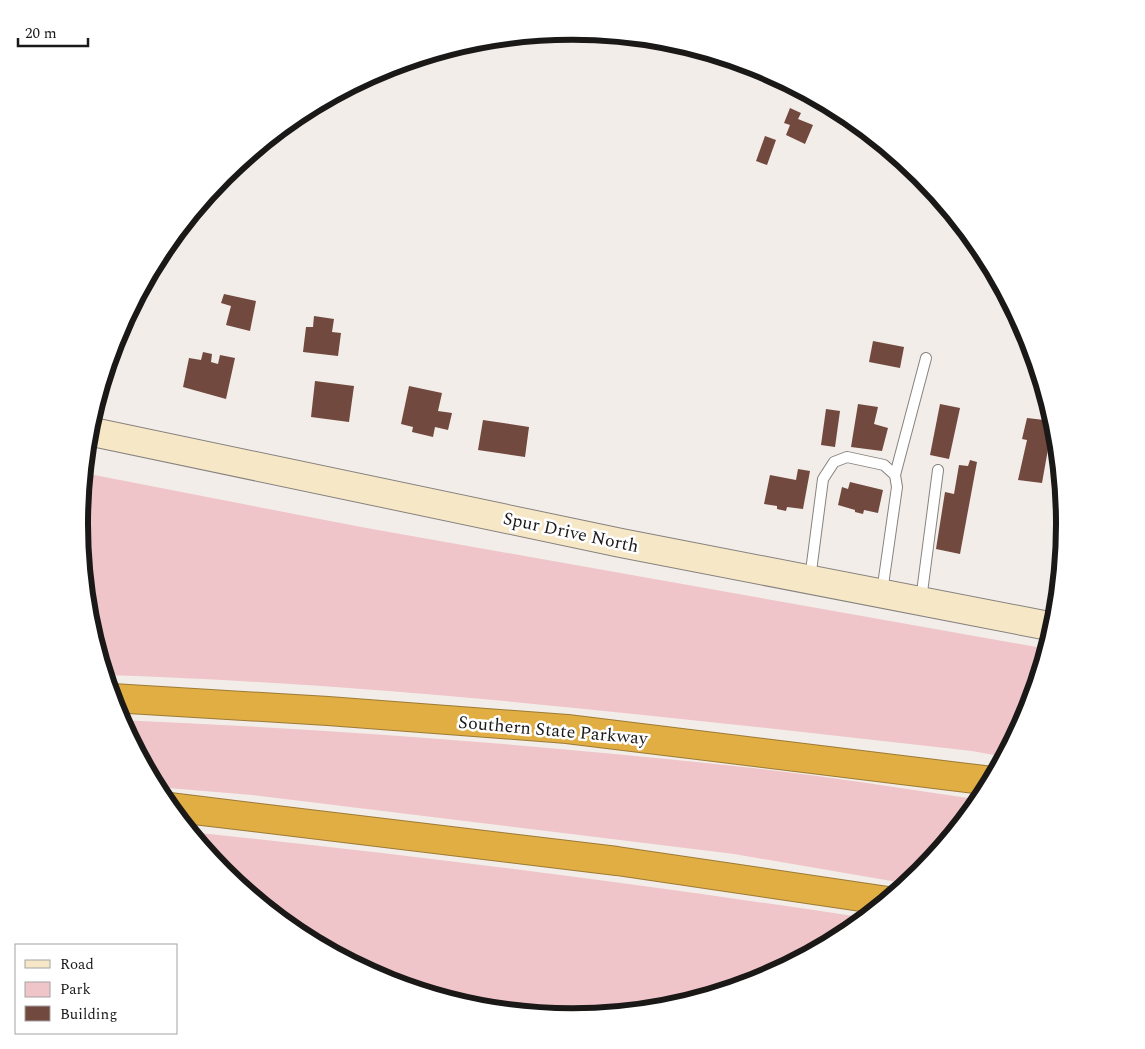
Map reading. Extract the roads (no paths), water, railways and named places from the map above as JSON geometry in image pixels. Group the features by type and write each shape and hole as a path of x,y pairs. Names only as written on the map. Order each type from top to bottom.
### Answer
{"highway":[{"name":"Southern State Parkway","path":"121,699 328,711 567,730 984,780"},
{"path":"180,808 617,861 879,900"}],"street":[{"name":"Spur Drive North","path":"97,433 621,543 1046,625"}],"lane":[{"path":"882,594 897,487 895,475 926,358"},
{"path":"810,580 822,479 834,462 847,457 884,465 895,475"},
{"path":"921,601 938,470"}]}
